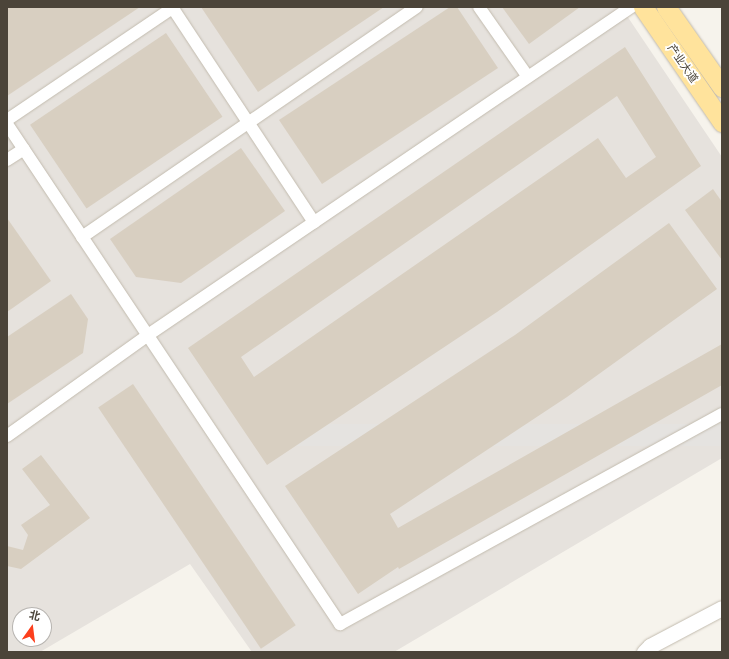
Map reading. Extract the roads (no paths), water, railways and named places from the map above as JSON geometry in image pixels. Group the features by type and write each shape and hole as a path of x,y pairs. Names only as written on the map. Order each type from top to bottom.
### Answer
{"main road":[{"name":"产业大道","path":"643,7 722,122"},
{"name":"产业大道","path":"666,7 722,87"}],"street":[{"path":"7,120 173,7 314,222"},
{"path":"82,237 417,7"},
{"path":"479,7 528,77"},
{"path":"7,436 148,335 631,7"},
{"path":"7,124 340,624 722,414"},
{"path":"7,160 24,149"},
{"path":"644,652 650,646 722,608"}]}
